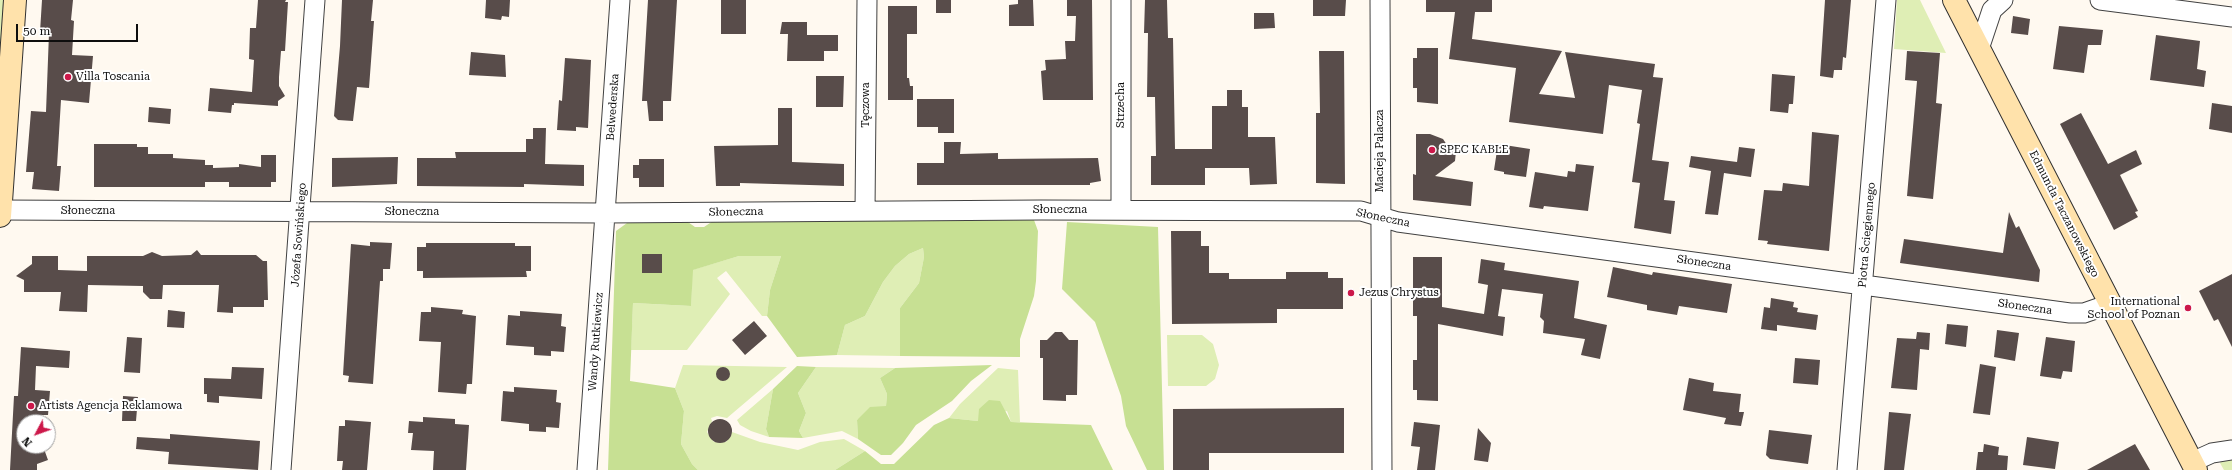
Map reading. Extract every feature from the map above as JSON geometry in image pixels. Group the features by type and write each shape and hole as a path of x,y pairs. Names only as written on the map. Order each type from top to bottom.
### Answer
{"street":[{"path":"0,216 15,0"},
{"name":"Józefa Sowińskiego","path":"281,470 301,212 315,0"},
{"name":"Belwederska","path":"604,213 620,0"},
{"name":"Tęczowa","path":"866,211 867,0"},
{"name":"Strzecha","path":"1121,0 1121,210"},
{"name":"Macieja Palacza","path":"1380,0 1382,470"},
{"name":"Piotra Ściegiennego","path":"1847,470 1886,0"},
{"name":"Edmunda Taczanowskiego","path":"1954,0 2194,466"},
{"path":"1979,49 1992,10 2003,0"},
{"path":"2100,0 2232,17"},
{"name":"Słoneczna","path":"0,210 604,213 1121,210 1362,211 1380,218 1398,222 2070,313 2084,313 2110,304"},
{"name":"Wandy Rutkiewicz","path":"587,470 604,213"},
{"path":"2194,466 2212,453 2232,450"}],"green space":[{"path":"0,0 5,0 0,77"},
{"path":"1897,0 1920,0 1946,53 1894,49"},
{"path":"685,220 695,227 704,227 713,221 1034,220 1038,231 1036,281 1034,296 1020,339 1020,357 900,356 900,308 919,283 924,257 923,248 909,254 895,266 883,282 865,316 845,325 837,355 797,357 767,316 770,290 781,256 739,256 693,270 691,306 633,303 630,381 675,388 684,411 681,444 692,464 698,470 608,470 616,231 627,223","holes":["642,254 661,254 642,273"]},
{"path":"1067,222 1158,227 1164,470 1147,470 1126,426 1121,396 1095,322 1062,289"},
{"path":"923,248 924,257 919,283 900,308 900,356 837,355 845,325 865,316 883,282 895,266 909,254"},
{"path":"739,256 781,256 770,290 767,316 762,316 726,271 717,278 730,294 687,350 631,350 633,303 691,306 692,270"},
{"path":"1167,335 1202,335 1213,344 1219,365 1215,379 1206,386 1168,386"},
{"path":"683,365 787,367 727,418 717,416 711,418 712,421 707,432 714,442 726,442 732,432 760,442 798,450 820,442 844,439 865,451 835,470 698,470 692,464 681,444 684,411 675,388"},
{"path":"992,365 971,381 952,401 916,425 903,443 891,455 881,455 858,439 857,420 870,407 886,406 887,394 880,378 895,368"},
{"path":"797,366 816,367 798,393 806,413 799,431 803,438 769,437 766,429 773,389"},
{"path":"816,367 895,368 880,378 887,394 886,406 857,420 858,439 842,431 803,438 799,431 806,413 798,393"},
{"path":"998,368 1018,370 1020,422 1011,422 1007,411 978,421 949,418 960,404"},
{"path":"773,389 766,429 769,437 751,431 740,425 737,420"},
{"path":"989,400 1000,401 1011,422 1091,425 1113,470 835,470 865,451 881,464 894,464 934,425 949,418 978,421 979,409"},
{"path":"2232,457 2232,470 2224,470 2220,463 2222,460"}],"building":[{"path":"42,0 73,0 71,20 74,21 72,55 93,56 89,103 61,100 57,166 61,166 59,191 32,189 34,172 26,172 31,111 46,112 49,33 40,32"},
{"path":"258,0 286,0 285,2 288,2 285,51 281,51 279,77 279,86 285,96 278,101 278,106 234,103 234,105 232,105 231,113 208,111 210,88 252,92 254,60 249,59 250,28 256,28"},
{"path":"342,0 373,0 371,21 374,21 369,88 357,87 353,121 338,120 334,116"},
{"path":"486,0 510,0 509,17 502,16 501,20 485,18"},
{"path":"648,0 677,0 671,101 663,101 663,121 649,121 647,101 642,101"},
{"path":"721,0 746,0 746,34 721,34"},
{"path":"936,0 951,0 951,13 936,13"},
{"path":"1018,0 1033,0 1034,26 1009,26 1009,5 1018,4"},
{"path":"1067,0 1092,0 1093,100 1043,100 1041,71 1046,70 1045,60 1066,59 1065,41 1075,41 1076,16 1067,16"},
{"path":"1145,0 1167,0 1168,38 1173,38 1175,149 1212,149 1212,106 1227,106 1227,90 1242,90 1242,107 1248,107 1248,137 1275,137 1277,184 1250,185 1249,168 1205,168 1205,185 1151,185 1151,156 1156,156 1155,97 1147,97 1148,33 1144,33"},
{"path":"1313,0 1346,0 1345,16 1313,16"},
{"path":"1426,0 1492,0 1492,12 1475,12 1472,39 1562,51 1539,94 1575,98 1565,52 1655,64 1653,77 1663,78 1652,160 1669,162 1664,200 1675,201 1671,234 1634,228 1640,183 1632,182 1640,124 1637,123 1642,90 1609,85 1603,134 1509,122 1516,68 1449,59 1455,12 1426,12"},
{"path":"1825,0 1851,0 1846,58 1843,57 1842,70 1834,70 1833,78 1820,76"},
{"path":"888,6 917,6 917,34 907,34 907,78 909,78 910,86 913,86 913,100 888,100"},
{"path":"1254,13 1274,13 1275,28 1254,29"},
{"path":"2013,16 2030,19 2028,35 2011,33"},
{"path":"782,22 807,22 807,35 838,35 838,51 824,51 824,61 787,61 788,34 780,34"},
{"path":"2059,26 2103,30 2101,45 2088,45 2084,73 2053,69"},
{"path":"2156,35 2200,41 2197,69 2206,71 2204,87 2150,80"},
{"path":"1417,48 1438,48 1438,104 1417,102 1417,88 1413,88 1413,58 1417,58"},
{"path":"1319,51 1344,51 1345,184 1316,183 1316,113 1320,113"},
{"path":"1907,51 1940,53 1936,103 1942,104 1933,199 1907,196 1917,81 1905,80"},
{"path":"471,52 505,55 506,77 469,75"},
{"path":"565,58 591,60 588,128 576,127 576,131 557,130 559,100 562,101"},
{"path":"1772,74 1795,76 1793,104 1789,104 1788,113 1770,111"},
{"path":"816,76 844,76 843,107 816,107"},
{"path":"917,99 954,99 954,133 938,133 938,127 917,127"},
{"path":"2212,103 2232,106 2232,133 2209,129"},
{"path":"149,107 171,109 170,124 148,122"},
{"path":"778,108 792,108 792,162 844,164 844,186 740,183 740,186 716,186 714,146 778,145"},
{"path":"2081,113 2108,164 2136,150 2142,164 2120,175 2138,211 2135,212 2138,217 2114,230 2060,124"},
{"path":"533,128 546,128 545,164 584,165 584,186 524,184 524,187 417,186 417,158 456,158 455,152 526,152 526,139 533,139"},
{"path":"1812,132 1839,135 1829,251 1767,244 1768,241 1758,240 1764,190 1782,191 1783,183 1809,186"},
{"path":"1416,134 1430,134 1443,139 1447,145 1454,145 1456,151 1455,161 1435,176 1473,182 1471,206 1413,200 1413,174 1416,175"},
{"path":"944,142 961,142 960,154 998,153 998,159 1098,158 1101,181 1090,183 1090,185 917,185 917,163 944,163"},
{"path":"94,144 137,144 137,147 148,147 148,154 173,154 173,158 205,160 205,165 213,165 213,168 239,167 239,164 261,167 261,155 276,155 276,182 271,182 271,187 229,187 229,182 205,182 205,187 94,187"},
{"path":"1498,144 1530,149 1526,177 1504,174 1504,172 1494,170"},
{"path":"1739,147 1755,149 1751,177 1724,173 1718,215 1705,214 1711,171 1689,167 1691,156 1737,162"},
{"path":"398,157 397,184 332,187 332,158"},
{"path":"639,159 664,159 664,187 639,187 639,178 633,178 633,165 639,165"},
{"path":"1576,164 1594,166 1588,211 1544,206 1543,209 1529,207 1535,172 1567,177 1568,171 1575,172"},
{"path":"2009,212 2016,228 2019,226 2040,270 2039,282 1900,263 1904,239 2003,253"},
{"path":"1171,231 1201,231 1201,246 1209,246 1209,273 1229,273 1229,279 1286,279 1286,272 1328,272 1328,278 1343,278 1343,309 1277,309 1277,323 1172,324"},
{"path":"370,242 392,243 390,269 383,269 383,281 380,281 373,384 348,382 349,376 343,375 351,244 370,246"},
{"path":"426,243 515,243 515,246 531,246 531,271 526,271 527,277 423,278 423,271 417,271 417,247 426,247"},
{"path":"197,250 201,255 256,255 263,261 267,261 268,300 264,300 264,307 233,307 233,313 217,312 219,285 163,285 162,299 150,299 143,292 143,286 88,285 87,312 59,311 61,292 24,292 24,280 16,276 32,264 32,256 58,256 58,270 87,271 87,256 143,256 152,252 162,256 191,255"},
{"path":"642,254 662,254 662,273 642,273"},
{"path":"1413,257 1442,257 1442,307 1484,314 1488,285 1478,283 1481,259 1505,263 1504,270 1579,281 1574,318 1607,325 1600,359 1581,355 1585,339 1543,333 1544,321 1540,317 1543,294 1502,289 1498,316 1505,317 1503,336 1438,324 1438,401 1417,400 1417,390 1413,390 1413,360 1417,360 1417,316 1413,316"},
{"path":"1613,267 1652,275 1653,272 1732,284 1727,313 1679,306 1677,315 1647,310 1647,305 1607,297"},
{"path":"2232,274 2232,347 2218,319 2214,321 2199,291"},
{"path":"1771,298 1794,302 1793,307 1798,308 1797,312 1818,315 1816,330 1777,325 1777,331 1761,329 1764,307 1770,308"},
{"path":"431,307 463,310 462,314 476,316 472,384 467,384 466,394 438,392 441,342 419,341 421,312 431,312"},
{"path":"168,310 185,312 184,328 167,327"},
{"path":"520,311 562,314 561,326 566,327 564,352 551,351 551,356 534,355 534,347 506,345 508,315 520,316"},
{"path":"754,321 767,336 745,355 732,340"},
{"path":"1947,324 1968,326 1966,347 1945,344"},
{"path":"1997,330 2019,333 2015,361 1994,357"},
{"path":"1055,332 1062,332 1069,340 1078,340 1077,395 1066,395 1066,401 1043,400 1043,358 1040,358 1040,340 1047,340"},
{"path":"1917,332 1930,333 1929,350 1920,349 1917,390 1891,388 1897,338 1916,339"},
{"path":"127,337 142,338 140,373 124,372"},
{"path":"2046,337 2075,341 2072,372 2063,371 2061,379 2040,376"},
{"path":"21,347 70,351 69,368 36,366 35,390 50,391 48,414 16,414 16,454 46,454 48,460 37,464 37,470 10,470 14,396 18,396"},
{"path":"1795,358 1820,360 1818,385 1793,383"},
{"path":"1980,364 1996,367 1990,415 1973,413"},
{"path":"232,367 264,368 262,399 219,396 219,403 207,402 207,394 204,394 204,378 231,379"},
{"path":"723,367 728,369 730,374 728,379 723,381 718,379 716,374 718,369"},
{"path":"1689,378 1714,383 1713,391 1741,394 1739,412 1744,412 1741,426 1724,424 1726,418 1683,410"},
{"path":"514,387 557,390 556,402 561,403 559,428 546,427 546,432 529,431 529,424 501,421 503,391 514,392"},
{"path":"123,396 138,397 136,421 122,421"},
{"path":"1344,408 1344,453 1209,453 1209,470 1173,470 1173,409"},
{"path":"1889,412 1911,414 1904,470 1884,470"},
{"path":"423,417 455,419 455,424 469,425 466,470 433,470 434,451 411,450 413,433 408,433 409,421 423,422"},
{"path":"720,419 729,422 732,431 729,440 720,443 711,440 708,431 711,422"},
{"path":"345,420 371,422 367,470 342,470 343,461 337,461 339,426 345,426"},
{"path":"1414,422 1440,425 1435,470 1417,470 1420,447 1411,446"},
{"path":"1478,428 1491,443 1488,462 1474,460"},
{"path":"1769,430 1812,435 1808,464 1770,459 1766,455"},
{"path":"170,434 260,441 258,470 168,464 169,452 136,449 137,437 170,439"},
{"path":"2027,437 2059,442 2055,469 2023,465"},
{"path":"1984,444 1999,447 1998,455 2008,456 2007,470 1976,470 1978,452 1983,452"},
{"path":"2135,444 2150,470 2087,470"}],"place":[{"name":"Villa Toscania","path":"68,77"},
{"name":"SPEC KABLE","path":"1432,150"},
{"name":"Jezus Chrystus","path":"1351,293"},
{"name":"International School of Poznan","path":"2188,308"},
{"name":"Artists Agencja Reklamowa","path":"31,406"}]}
